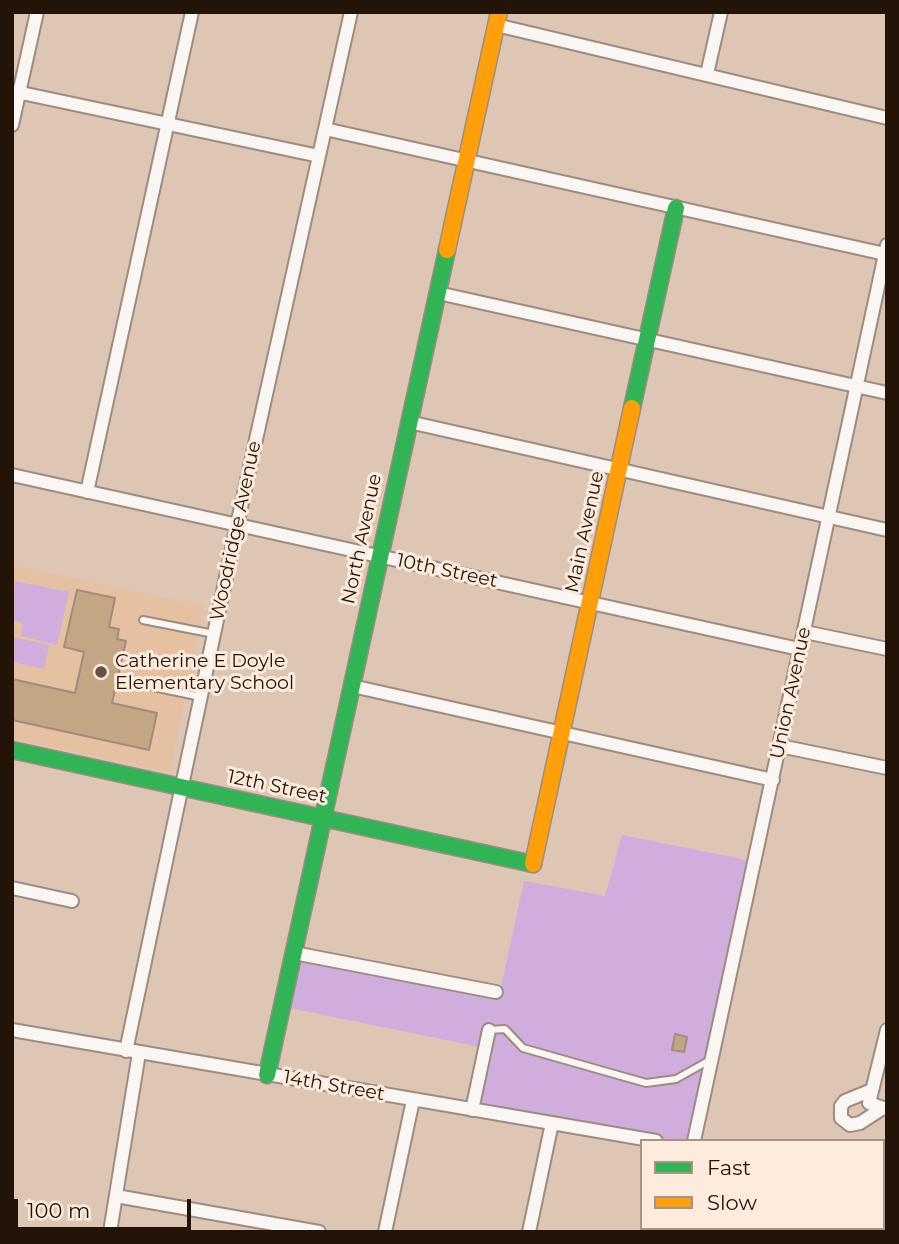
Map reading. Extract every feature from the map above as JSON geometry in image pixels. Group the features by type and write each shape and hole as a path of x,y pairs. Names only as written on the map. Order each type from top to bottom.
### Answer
{"street":[{"path":"12,125 16,92 37,12"},
{"path":"87,492 165,125 192,12"},
{"name":"Woodridge Avenue","path":"110,1232 132,1052 181,787 351,12"},
{"path":"707,74 720,12"},
{"path":"497,18 887,118"},
{"name":"North Avenue","path":"267,1075 497,18"},
{"path":"16,92 320,156"},
{"path":"325,129 676,208 886,250"},
{"name":"Main Avenue","path":"533,864 676,208"},
{"name":"Union Avenue","path":"694,1139 886,250"},
{"path":"438,293 887,393"},
{"path":"409,422 620,467 828,519 887,530"},
{"name":"10th Street","path":"12,475 799,649"},
{"path":"805,632 887,649"},
{"path":"352,686 773,780"},
{"path":"780,746 887,768"},
{"name":"12th Street","path":"12,750 533,864"},
{"path":"12,888 72,901"},
{"path":"294,953 496,992"},
{"name":"14th Street","path":"12,1030 644,1139"},
{"path":"472,1110 489,1030"},
{"path":"885,1108 869,1104 887,1030"},
{"path":"872,1090 845,1101 841,1106 841,1118 850,1125 856,1125 885,1108"},
{"path":"385,1232 413,1100"},
{"path":"529,1232 552,1123"},
{"path":"116,1196 319,1232"}],"lane":[{"path":"143,620 214,634"},
{"path":"153,687 201,697"},
{"path":"489,1030 505,1029 523,1048 646,1083 676,1079 712,1059"}],"shaded area":[{"name":"Catherine E Doyle Elementary School","path":"12,565 204,606 170,772 12,738"},
{"path":"15,581 69,592 57,645 21,636 23,623 12,620"},
{"path":"12,637 49,645 44,669 12,662"},
{"path":"622,835 752,861 690,1139 640,1141 469,1108 485,1048 280,1006 292,949 499,996 524,881 605,896"}],"building":[{"path":"77,590 115,598 109,627 119,629 117,639 126,641 112,703 157,713 149,750 12,720 12,679 75,693 84,652 64,647"},
{"path":"675,1034 687,1037 684,1052 672,1050"}],"traffic: fast":[{"path":"632,408 676,208"},
{"path":"267,1075 447,250"},
{"path":"12,750 533,864"}],"traffic: slow":[{"path":"447,250 499,12"},
{"path":"533,864 632,408"}],"place":[{"name":"Catherine E Doyle Elementary School","path":"101,672"}]}
